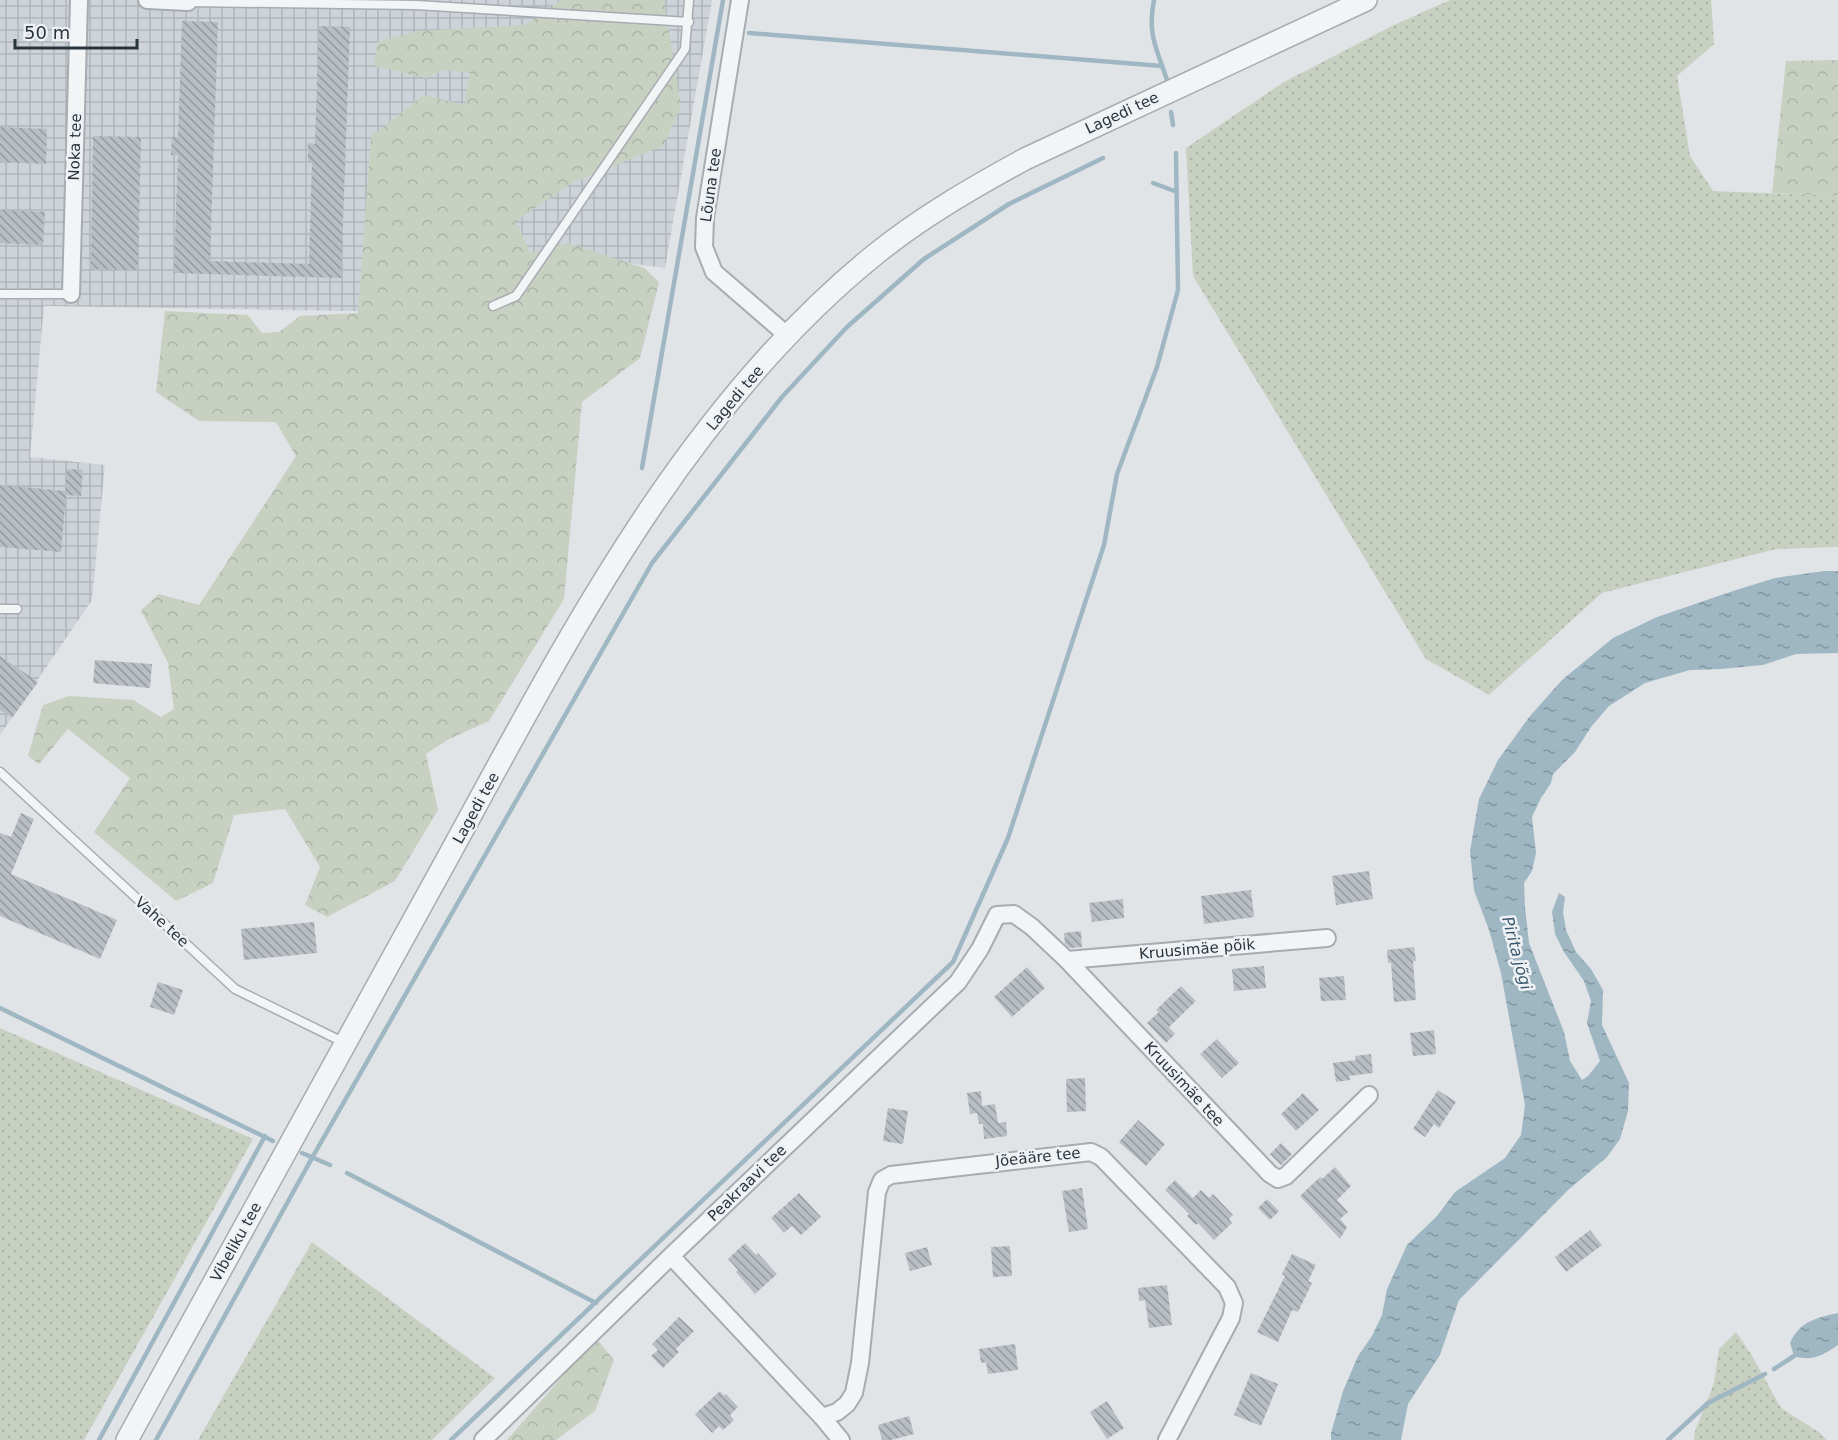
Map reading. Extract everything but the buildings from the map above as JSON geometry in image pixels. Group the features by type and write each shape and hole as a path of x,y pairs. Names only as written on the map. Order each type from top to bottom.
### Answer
{"street":[{"name":"Noka tee","path":"71,294 79,0"},
{"path":"147,0 188,2"},
{"name":"Lõuna tee","path":"740,0 705,218 704,247 714,272 788,336"},
{"name":"Lagedi tee","path":"345,1043 553,669 637,527 682,462 725,407 788,336 830,294 878,252 974,187 1047,149 1366,0"},
{"name":"Kruusimäe tee","path":"997,915 1014,914 1032,927 1067,960 1270,1174 1278,1179 1286,1176 1369,1095"},
{"name":"Peakraavi tee","path":"483,1440 671,1256 958,982 980,949 997,915"},
{"name":"Kruusimäe põik","path":"1067,960 1327,938"},
{"name":"Vibeliku tee","path":"127,1440 345,1043"},
{"name":"Jõeääre tee","path":"822,1417 837,1412 847,1404 854,1393 861,1363 878,1192 882,1180 891,1175 1091,1152 1101,1157 1227,1287 1234,1303 1231,1318 1167,1440"},
{"path":"671,1256 841,1440"}],"lane":[{"path":"493,306 516,296 685,49 689,0"},
{"path":"188,2 416,5 688,22"},
{"path":"0,294 71,294"},
{"path":"0,609 17,609"},
{"name":"Vahe tee","path":"0,772 235,989 345,1043"}],"shaded area":[{"path":"0,0 712,0 665,268 557,254 527,314 44,306 30,457 105,465 92,600 0,735"}],"green space":[{"path":"561,0 664,0 681,107 663,146 576,181 516,221 530,253 568,243 644,268 659,282 640,358 582,402 564,599 489,721 449,739 426,754 438,810 395,881 327,917 305,905 320,867 285,809 234,815 213,883 176,901 94,832 130,778 68,729 39,764 28,756 43,705 69,696 133,700 161,717 174,709 168,663 141,610 159,594 199,605 296,456 276,422 199,421 156,392 165,311 248,315 262,333 279,332 300,316 358,313 371,136 424,95 464,105 470,73 444,70 426,78 374,66 377,42 418,31 525,25"},
{"path":"1450,0 1711,0 1714,44 1677,76 1690,156 1713,191 1838,196 1838,547 1776,549 1602,593 1489,695 1426,659 1193,276 1186,148 1284,82 1394,25"},
{"path":"1838,60 1838,196 1772,193 1786,61"},
{"path":"0,1028 253,1139 84,1440 0,1440"},
{"path":"312,1242 495,1378 432,1440 198,1440"},
{"path":"1736,1332 1781,1408 1827,1440 1694,1440 1695,1431 1714,1383 1719,1349"},
{"path":"596,1338 614,1360 595,1411 556,1440 507,1440"}],"water":[{"name":"Pirita jõgi","path":"1838,571 1838,653 1796,654 1763,665 1690,670 1645,683 1609,706 1591,727 1575,752 1553,774 1551,783 1532,817 1536,853 1532,871 1524,883 1529,943 1564,1032 1570,1061 1582,1080 1600,1061 1587,1023 1591,1001 1584,981 1555,934 1552,912 1559,893 1565,897 1563,912 1566,930 1576,952 1591,969 1603,990 1602,1025 1629,1083 1628,1111 1620,1139 1607,1157 1567,1191 1459,1300 1440,1355 1408,1404 1401,1440 1331,1440 1343,1391 1358,1356 1372,1336 1382,1315 1387,1289 1407,1245 1437,1216 1455,1192 1505,1158 1521,1135 1525,1105 1501,973 1489,930 1474,890 1470,851 1479,799 1498,760 1530,716 1562,680 1613,638 1657,617 1733,591 1775,578"},
{"path":"1838,1313 1838,1345 1817,1356 1800,1358 1794,1356 1790,1343 1804,1325"}],"waterway":[{"path":"642,468 723,0"},
{"path":"1154,0 1152,33 1167,80"},
{"path":"749,33 1162,66"},
{"path":"1171,112 1173,125"},
{"path":"451,1440 953,962 1008,838 1104,545 1117,474 1157,367 1178,290 1176,153"},
{"path":"156,1440 312,1158 652,563 782,397 847,327 924,259 1009,204 1103,158"},
{"path":"1153,183 1177,192"},
{"path":"0,1008 273,1141"},
{"path":"99,1440 265,1136"},
{"path":"302,1153 330,1165"},
{"path":"347,1173 596,1303"},
{"path":"1774,1369 1794,1356"},
{"path":"1668,1440 1708,1403 1765,1374"}]}
